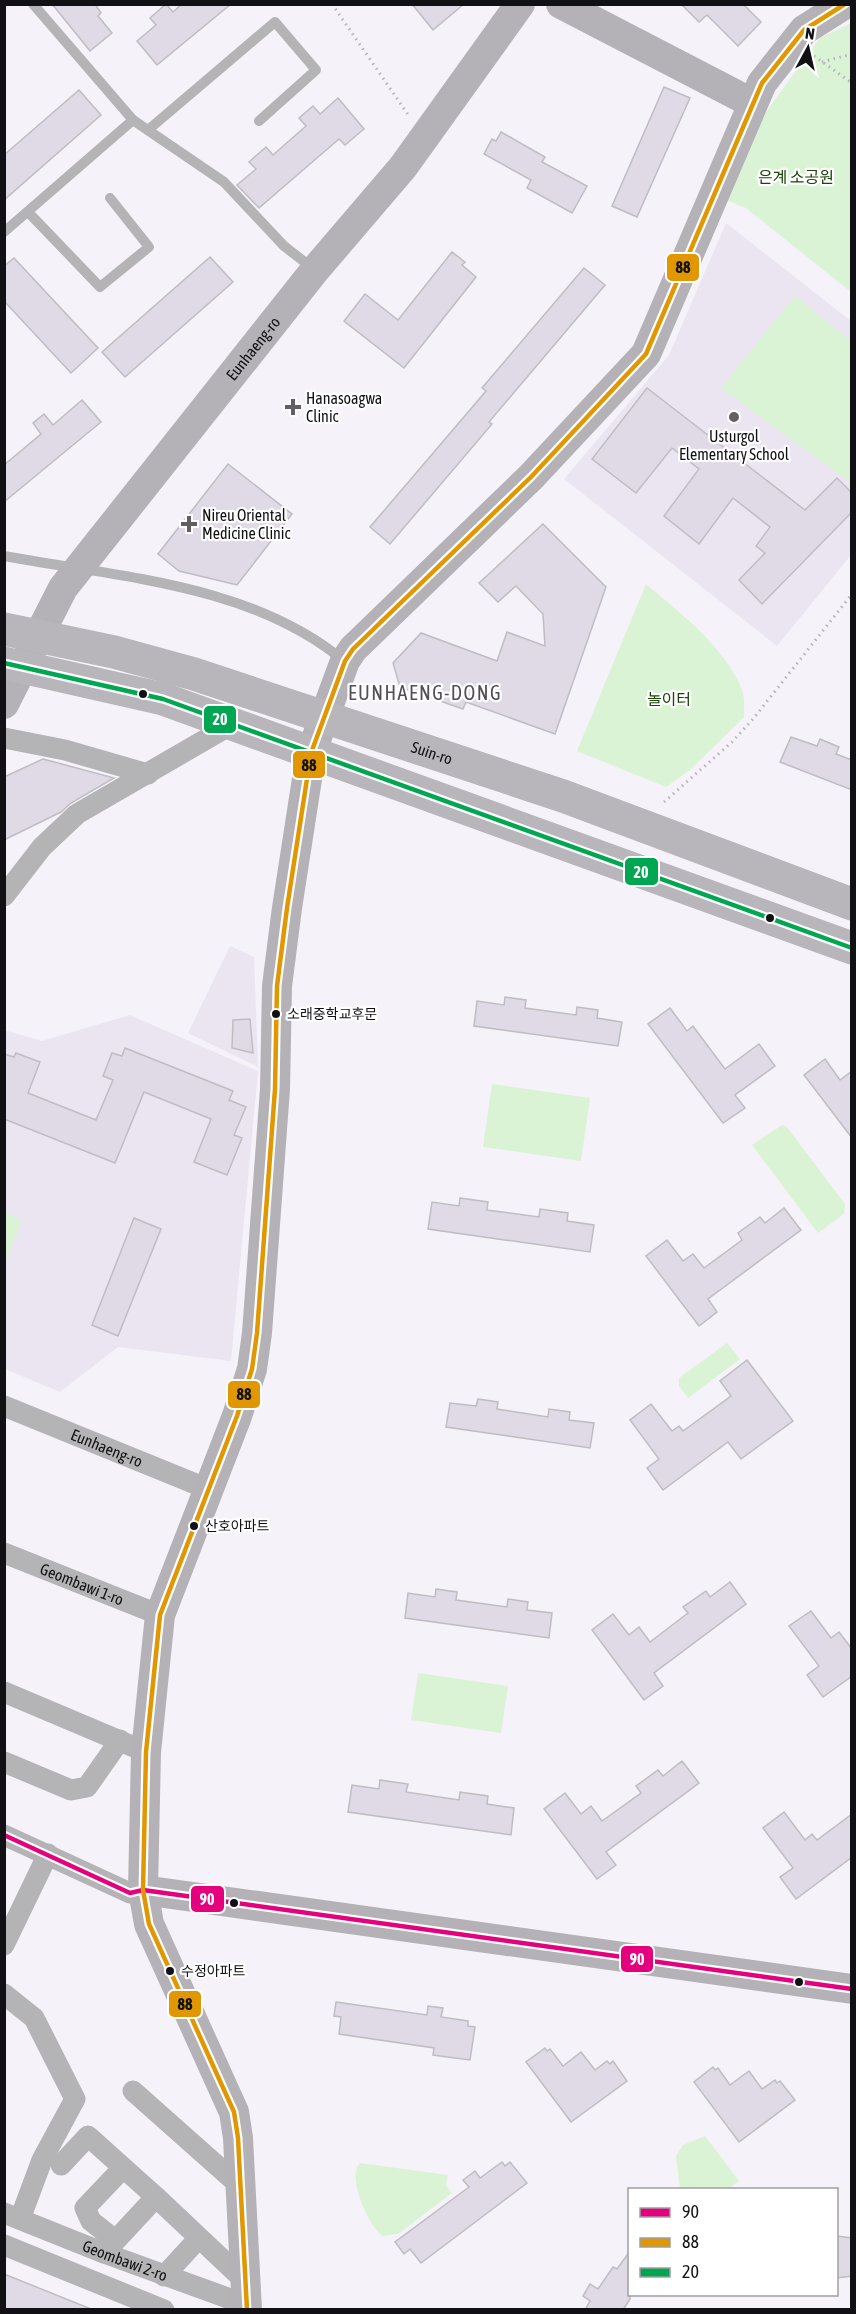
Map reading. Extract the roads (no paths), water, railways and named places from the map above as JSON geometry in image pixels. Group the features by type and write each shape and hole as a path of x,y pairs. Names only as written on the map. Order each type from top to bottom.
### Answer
{"main road":[{"name":"Suin-ro","path":"4,629 39,635 194,674 562,796 852,904"},
{"path":"14,664 163,699 234,723 311,753 852,948"}],"street":[{"name":"Eunhaeng-ro","path":"4,704 14,664 39,635 54,602 78,569 315,270 403,167 520,4"},
{"path":"561,4 752,103"},
{"path":"246,2299 234,2112 149,1924 143,1890 133,1746 160,1615 252,1369 257,1333 275,1089 277,986 311,753 345,661 365,636 531,477 646,354 714,200 752,103 776,64 804,30 845,4"},
{"path":"4,896 58,830 77,814 234,723"},
{"path":"4,738 65,750 148,774"},
{"name":"Eunhaeng-ro","path":"4,1406 208,1489"},
{"name":"Geombawi 1-ro","path":"4,1554 160,1615"},
{"path":"4,1692 133,1746"},
{"path":"4,1762 71,1790 87,1788 133,1746"},
{"path":"4,1835 130,1893 143,1890 852,1989"},
{"path":"4,1945 48,1854"},
{"path":"4,1994 34,2018 75,2099 12,2216"},
{"path":"133,2091 240,2186"},
{"path":"61,2165 88,2136 199,2238 246,2299"},
{"path":"123,2168 85,2208 109,2247 156,2198"},
{"name":"Geombawi 2-ro","path":"12,2216 109,2247 164,2276 246,2299"},
{"path":"164,2276 199,2238"},
{"path":"4,2245 164,2310"}],"lane":[{"path":"33,4 133,120 224,182 284,246 315,270"},
{"path":"148,130 275,21 316,70 259,121"},
{"path":"4,232 133,120"},
{"path":"28,212 100,287 149,247 110,198"},
{"path":"4,556 127,576 240,605 309,635 345,661"}],"place":[{"name":"Hanasoagwa Clinic","path":"293,407"},
{"name":"Usturgol Elementary School","path":"734,417"},
{"name":"Nireu Oriental Medicine Clinic","path":"189,524"},
{"name":"소래중학교후문","path":"276,1014"},
{"name":"산호아파트","path":"194,1526"},
{"name":"수정아파트","path":"170,1971"}],"district":[{"name":"EUNHAENG-DONG","path":"425,692"}],"park label":[{"name":"은계 소공원","path":"796,177"},
{"name":"놀이터","path":"669,699"}]}
